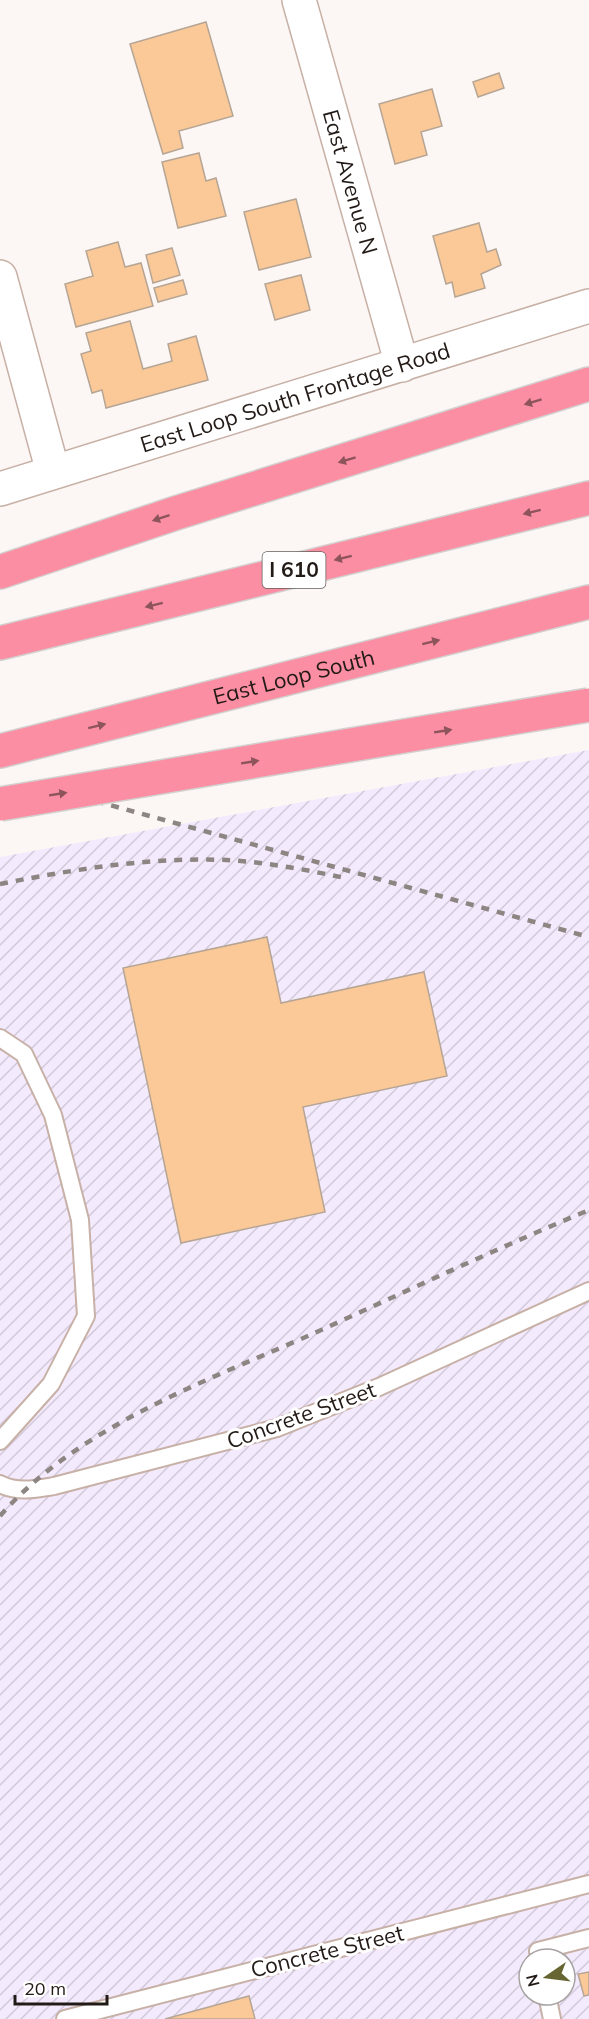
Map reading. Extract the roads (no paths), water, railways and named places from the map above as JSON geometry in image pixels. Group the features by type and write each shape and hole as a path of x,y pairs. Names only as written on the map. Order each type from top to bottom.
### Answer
{"highway":[{"path":"0,572 176,513 589,384"},
{"name":"I 610","path":"0,643 589,498"},
{"name":"East Loop South","path":"0,751 589,603"},
{"path":"0,804 589,705"}],"street":[{"name":"East Avenue N","path":"299,0 402,365"},
{"path":"0,277 53,472"},
{"name":"East Loop South Frontage Road","path":"0,489 589,306"}],"lane":[{"path":"0,1038 24,1054 53,1115 80,1220 86,1316 51,1384 0,1441"},
{"name":"Concrete Street","path":"0,1484 9,1488 27,1490 54,1486 277,1428 379,1387 589,1292"},
{"name":"Concrete Street","path":"65,2019 589,1884"},
{"path":"554,1947 589,1938"}],"railway":[{"path":"0,793 99,802 589,937"},
{"path":"0,884 113,865 170,860 227,860 257,863 345,878"},
{"path":"0,1516 32,1484 68,1455 149,1407 589,1210"}]}
